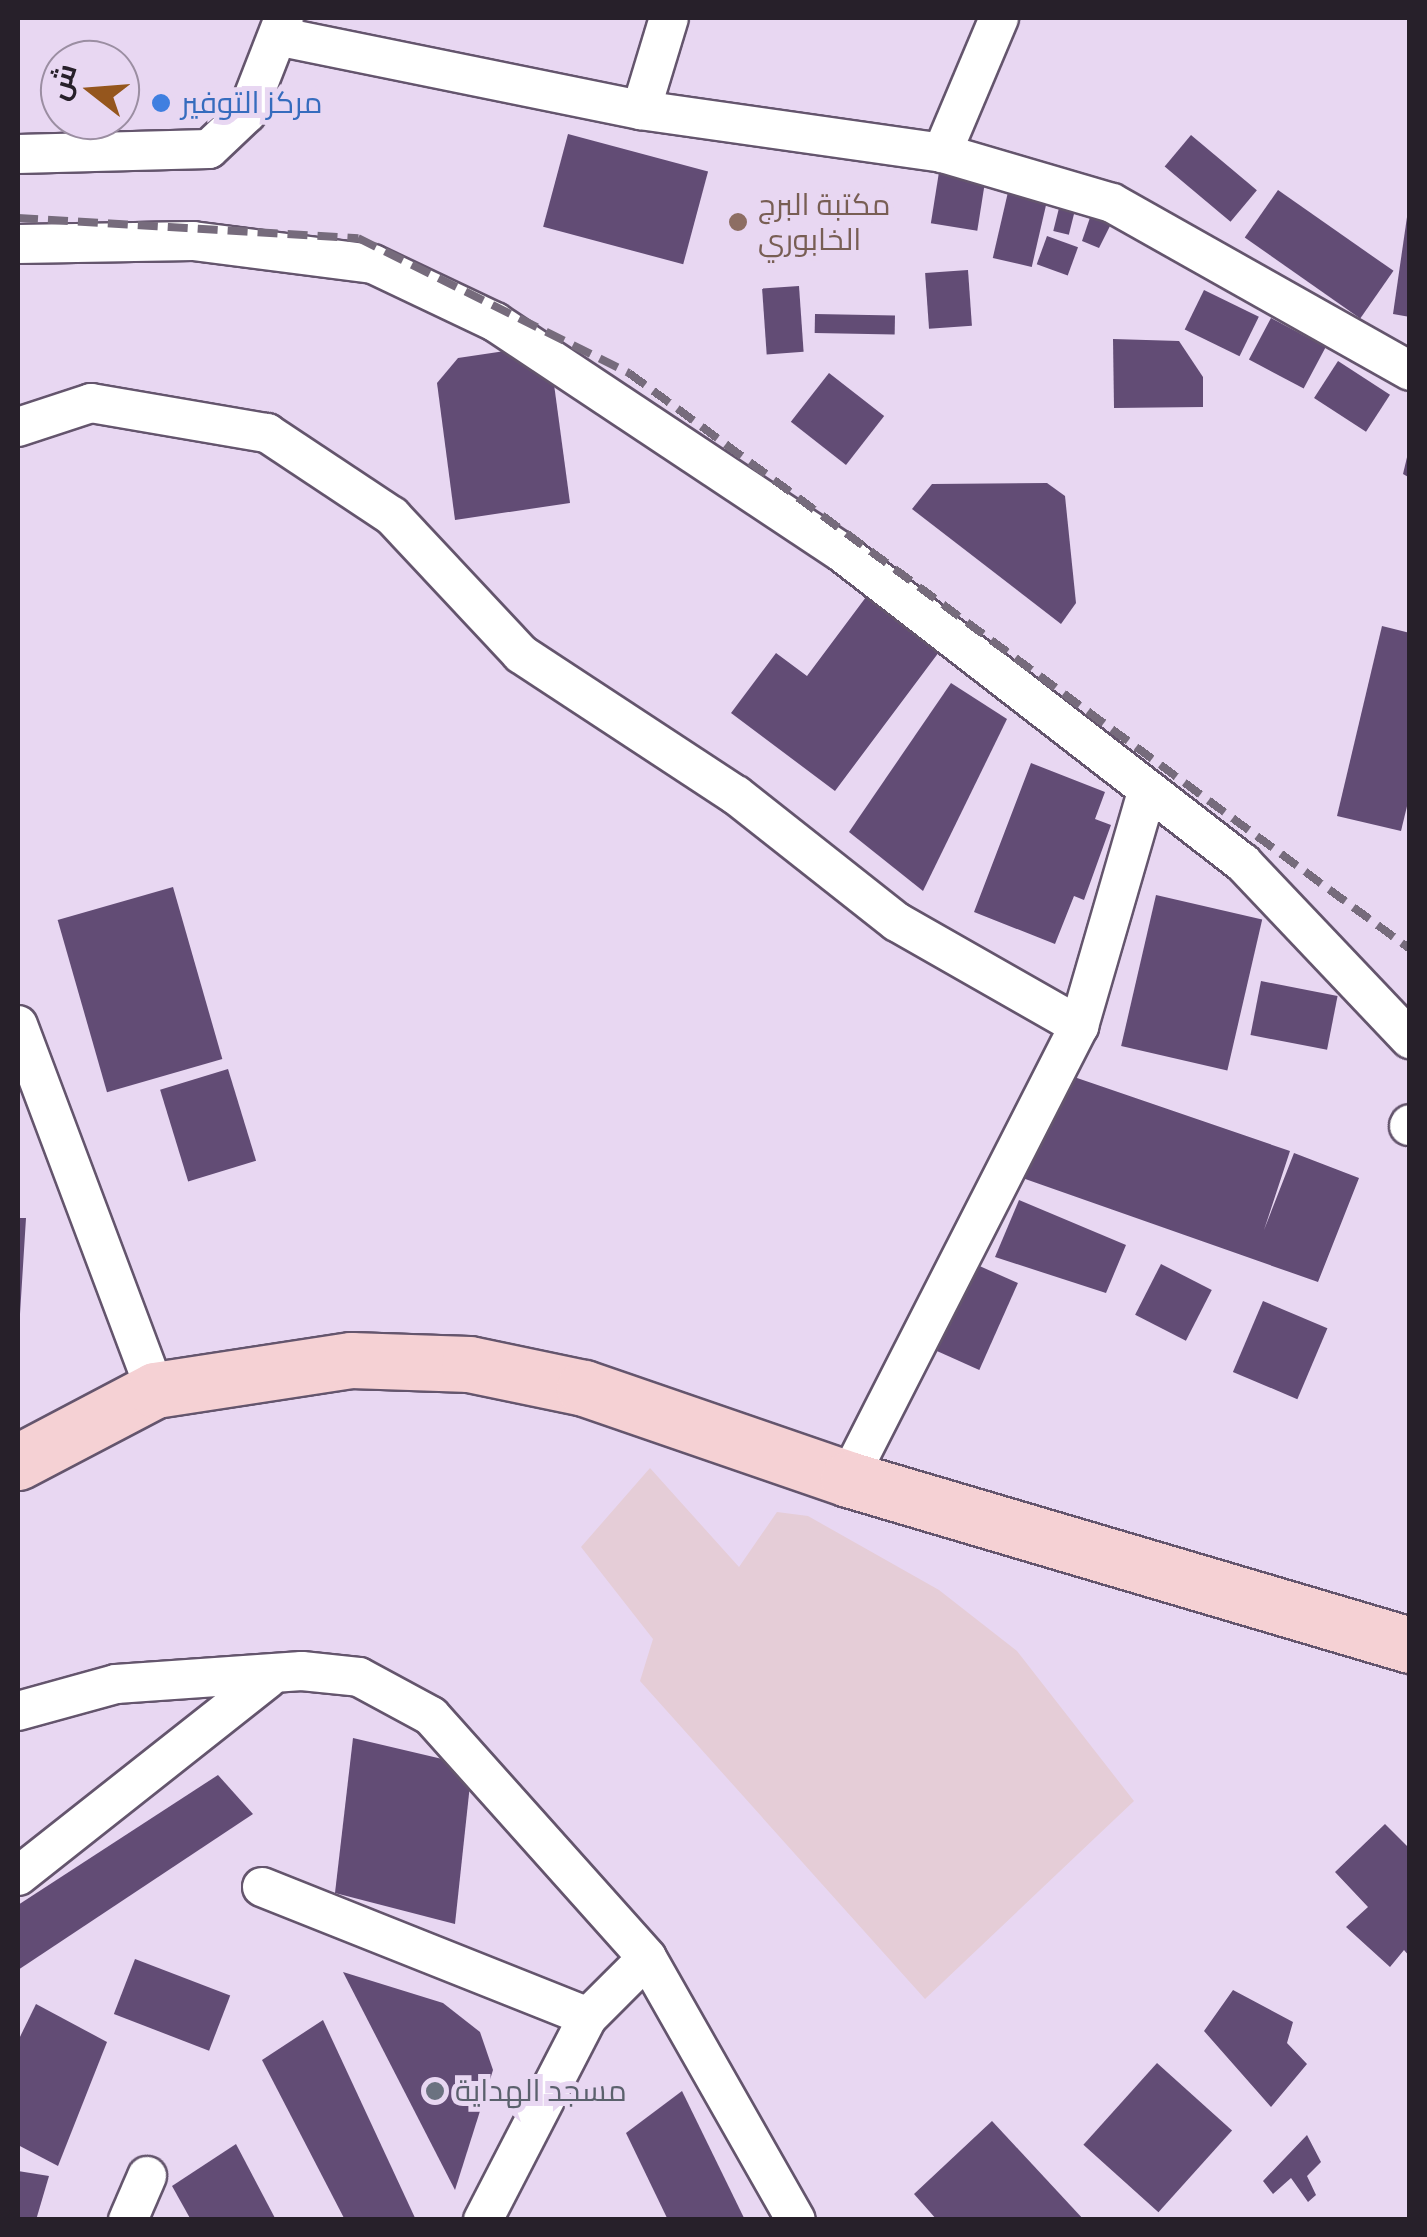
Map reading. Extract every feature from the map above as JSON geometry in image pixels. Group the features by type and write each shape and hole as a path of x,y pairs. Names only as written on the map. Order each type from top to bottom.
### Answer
{"main road":[{"path":"18,1462 154,1390 351,1360 469,1364 584,1388 848,1479 1410,1644"}],"street":[{"path":"640,110 668,18"},
{"path":"942,152 999,18"},
{"path":"18,154 209,150 247,113 283,27 640,110 942,152 1112,203 1410,372"},
{"path":"18,244 193,241 373,264 495,322 840,551 1146,796 1242,864 1410,1038"},
{"path":"18,427 90,404 268,433 392,516 522,654 736,795 897,922 1078,1026"},
{"path":"848,1479 1078,1026 1146,796"},
{"path":"18,1025 154,1390"},
{"path":"18,1711 116,1684 359,1676 431,1716 647,1958 796,2220"},
{"path":"18,1876 267,1678"},
{"path":"262,1888 588,2017"},
{"path":"483,2220 588,2017 647,1958"},
{"path":"128,2220 147,2176"}],"shaded area":[{"path":"650,1468 739,1567 777,1512 808,1516 939,1590 1017,1651 1134,1801 925,1999 640,1681 653,1639 581,1547"}],"building":[{"path":"568,134 708,172 683,264 543,227"},
{"path":"1191,135 1257,190 1231,222 1165,166"},
{"path":"939,172 985,179 977,231 931,223"},
{"path":"1011,179 1050,188 1032,267 993,258"},
{"path":"1278,190 1394,271 1360,318 1245,238"},
{"path":"1062,196 1078,200 1069,235 1053,231"},
{"path":"1096,200 1119,208 1099,248 1082,241"},
{"path":"1407,217 1410,218 1410,317 1393,314"},
{"path":"1047,236 1078,247 1068,275 1037,264"},
{"path":"968,270 972,326 929,329 925,273"},
{"path":"799,286 804,352 767,354 762,289"},
{"path":"1204,290 1259,317 1240,356 1185,330"},
{"path":"815,314 895,315 895,334 815,333"},
{"path":"1271,318 1326,347 1304,389 1249,359"},
{"path":"1113,339 1179,341 1203,377 1203,407 1114,408"},
{"path":"526,348 551,362 570,503 455,520 437,383 458,358"},
{"path":"1338,361 1390,395 1366,432 1314,398"},
{"path":"829,373 884,416 846,465 791,422"},
{"path":"1410,453 1410,478 1403,474"},
{"path":"1047,483 1065,496 1076,603 1061,624 912,509 932,484"},
{"path":"866,597 939,652 835,791 731,713 776,653 807,676"},
{"path":"1382,626 1410,633 1410,794 1401,831 1337,816"},
{"path":"951,683 1007,719 923,891 849,832"},
{"path":"1031,763 1105,792 1095,819 1111,825 1084,900 1074,896 1055,944 974,912"},
{"path":"173,887 222,1059 107,1092 58,920"},
{"path":"1156,895 1262,920 1227,1071 1121,1046"},
{"path":"1261,981 1338,996 1327,1050 1251,1035"},
{"path":"1042,1066 1290,1151 1264,1230 1294,1153 1359,1178 1318,1282 1005,1172"},
{"path":"228,1069 256,1161 188,1182 160,1090"},
{"path":"1019,1200 1126,1245 1106,1293 995,1257"},
{"path":"18,1218 26,1218 20,1314 18,1314"},
{"path":"975,1264 1018,1283 979,1370 936,1351"},
{"path":"1161,1264 1212,1290 1186,1341 1135,1315"},
{"path":"1263,1301 1327,1328 1297,1399 1233,1372"},
{"path":"353,1738 472,1766 455,1924 335,1893"},
{"path":"218,1775 253,1814 18,1970 18,1905"},
{"path":"1385,1824 1410,1849 1410,1957 1404,1950 1390,1967 1346,1927 1368,1907 1335,1872"},
{"path":"135,1959 230,1996 209,2051 114,2014"},
{"path":"343,1972 443,2003 480,2032 493,2070 455,2190"},
{"path":"1233,1990 1293,2022 1287,2043 1307,2064 1271,2107 1204,2031"},
{"path":"36,2004 107,2042 58,2166 18,2145 18,2041"},
{"path":"323,2020 416,2220 345,2220 262,2060"},
{"path":"1157,2063 1232,2131 1158,2212 1083,2145"},
{"path":"682,2091 745,2220 668,2220 626,2133"},
{"path":"992,2121 1084,2220 937,2220 914,2194"},
{"path":"1307,2135 1321,2162 1307,2176 1316,2195 1308,2202 1291,2178 1273,2194 1263,2181"},
{"path":"236,2144 276,2220 191,2220 172,2186"},
{"path":"18,2171 49,2176 36,2220 18,2220"}],"railway":[{"path":"18,218 358,238 629,373 1410,949"}],"place":[{"name":"مركز التوفير","path":"161,103"},
{"name":"مكتبة البرج الخابوري","path":"738,222"},
{"name":"مسجد الهداية","path":"435,2091"}]}
